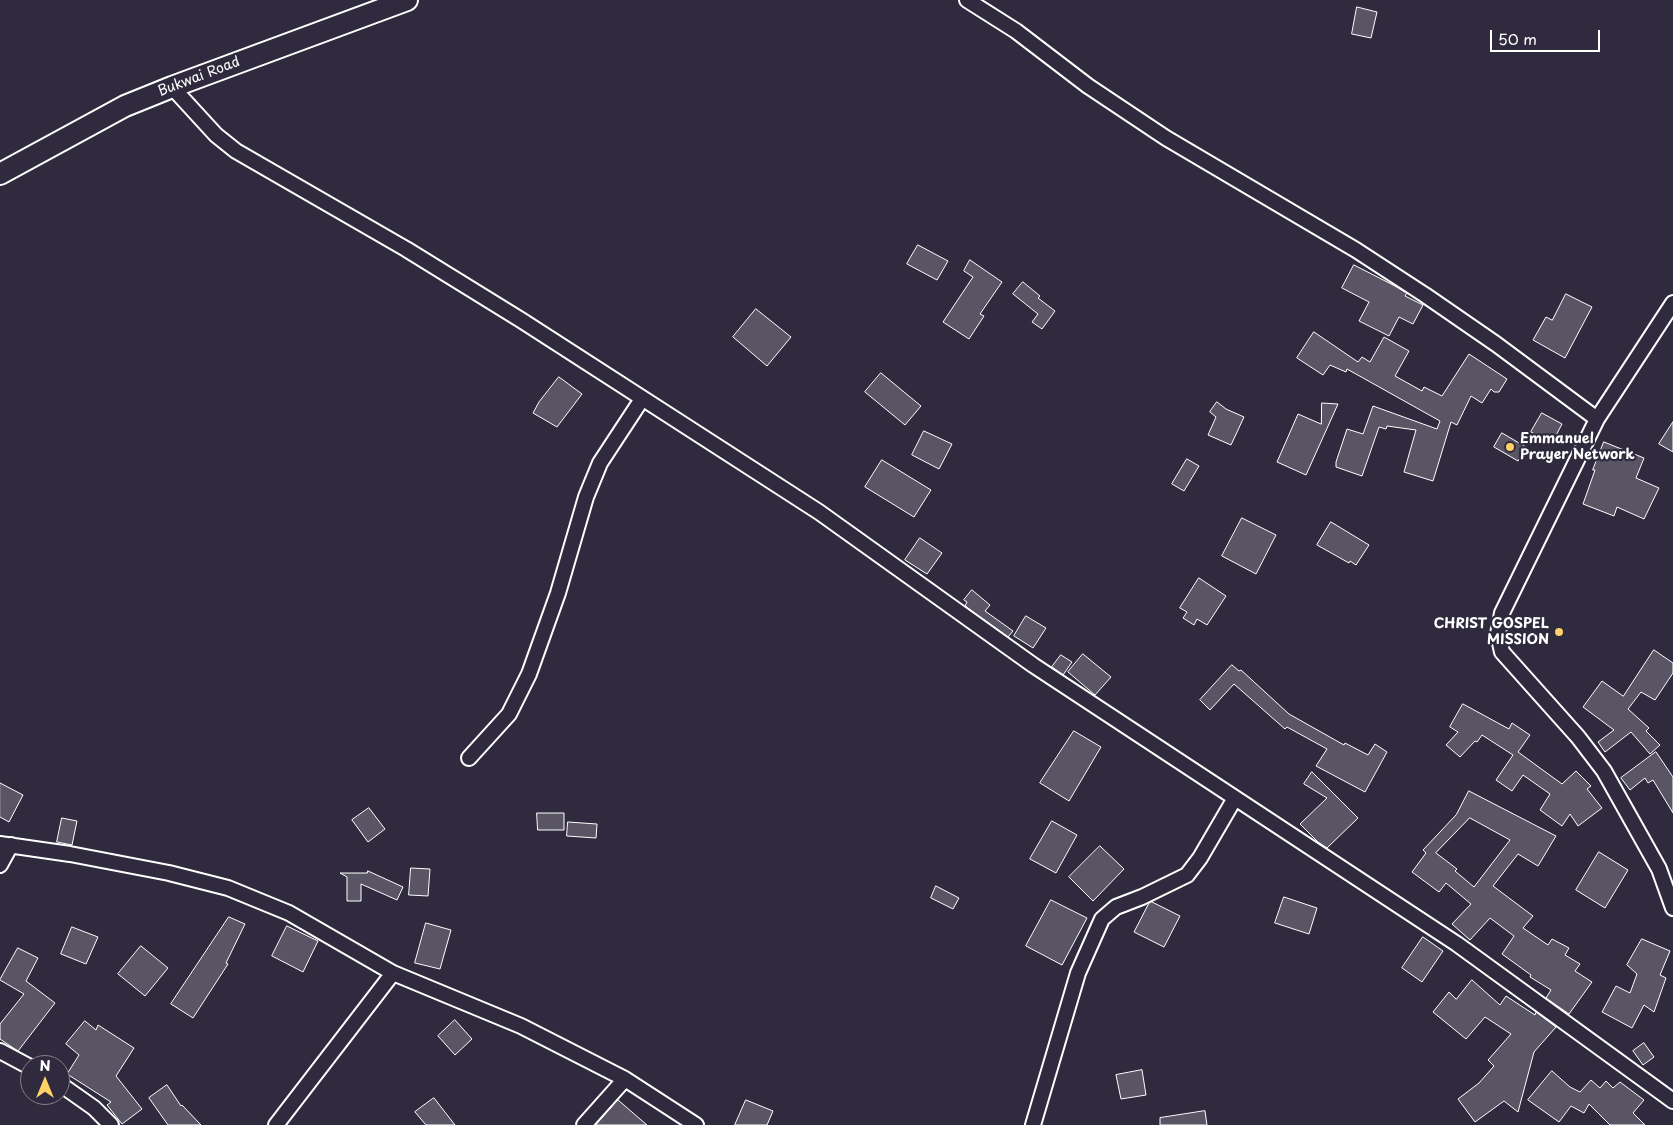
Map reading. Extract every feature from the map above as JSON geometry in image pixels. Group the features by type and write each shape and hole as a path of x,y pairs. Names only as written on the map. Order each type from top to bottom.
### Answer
{"street":[{"name":"Bukwai Road","path":"0,174 125,106 407,0"},
{"path":"967,0 1016,31 1088,86 1166,138 1356,250 1425,295 1496,344 1597,419"},
{"path":"172,87 216,135 236,151 406,249 521,320 819,512 1034,665 1457,944 1673,1101"},
{"path":"1672,308 1597,419 1502,613 1498,634 1502,652 1578,737 1604,771 1659,869 1673,908"},
{"path":"469,758 508,714 529,674 558,593 586,497 600,463 642,398"},
{"path":"1034,1125 1078,973 1102,919 1116,907 1142,897 1187,875 1200,858 1235,798"},
{"path":"0,864 6,844 169,873 228,888 289,913 394,973 521,1026 625,1079 696,1125"},
{"path":"276,1125 394,973"},
{"path":"0,1051 20,1062"},
{"path":"584,1125 625,1079"},
{"path":"70,1091 94,1108 111,1125"}],"building":[{"path":"1357,7 1377,12 1371,38 1352,34"},
{"path":"918,245 948,261 937,280 907,264"},
{"path":"970,260 1002,282 980,314 984,316 969,339 943,322 973,277 964,271"},
{"path":"1354,265 1407,293 1405,296 1423,305 1413,324 1399,317 1389,336 1359,321 1369,302 1342,288"},
{"path":"1023,282 1040,296 1038,298 1055,311 1042,329 1032,322 1038,314 1013,294"},
{"path":"1566,294 1592,307 1565,358 1533,340 1546,317 1552,320"},
{"path":"756,309 791,337 767,366 733,337"},
{"path":"1314,332 1358,362 1362,357 1370,362 1384,337 1409,351 1395,376 1422,391 1424,387 1442,396 1469,354 1507,379 1499,392 1494,392 1491,389 1482,403 1471,396 1457,425 1451,422 1433,481 1404,472 1416,430 1387,426 1386,429 1379,427 1362,476 1336,467 1336,462 1347,429 1363,434 1373,406 1437,429 1440,421 1347,369 1346,372 1330,365 1323,375 1297,358"},
{"path":"881,373 921,406 905,425 865,392"},
{"path":"559,377 582,394 557,427 533,413 539,402"},
{"path":"1217,402 1226,409 1244,417 1231,445 1208,435 1216,417 1210,412"},
{"path":"1322,403 1338,404 1306,475 1277,462 1298,414 1321,424"},
{"path":"1542,413 1562,424 1552,443 1531,432"},
{"path":"1673,422 1673,452 1659,444"},
{"path":"924,431 952,444 939,469 912,455"},
{"name":"Emmanuel Prayer Network","path":"1502,433 1526,447 1518,461 1494,447"},
{"path":"1604,442 1644,458 1636,478 1659,488 1644,519 1617,507 1614,516 1583,504"},
{"path":"1187,459 1199,466 1184,491 1172,484"},
{"path":"882,460 931,490 914,517 865,487"},
{"path":"1242,518 1276,535 1256,574 1222,556"},
{"path":"1331,522 1369,545 1356,565 1317,545"},
{"path":"920,538 942,553 927,574 905,560"},
{"path":"1199,578 1226,596 1207,625 1197,619 1194,625 1183,618 1187,612 1180,608"},
{"path":"972,590 990,605 985,611 1013,631 1008,637 965,606 967,602 964,600"},
{"path":"1026,616 1046,628 1033,648 1014,636"},
{"path":"1654,650 1673,663 1673,673 1655,700 1641,692 1628,709 1649,728 1646,731 1660,745 1650,754 1631,732 1605,752 1598,742 1614,730 1583,707 1602,681 1623,696"},
{"path":"1083,654 1111,677 1095,695 1068,672"},
{"path":"1061,655 1072,662 1063,675 1052,667"},
{"path":"1232,665 1239,671 1241,670 1289,714 1344,745 1345,743 1368,755 1375,744 1387,752 1365,792 1316,766 1327,749 1287,727 1285,729 1234,684 1210,710 1200,700"},
{"path":"1463,704 1509,729 1512,723 1530,735 1518,752 1562,784 1576,771 1591,786 1587,789 1602,808 1578,826 1570,814 1562,826 1540,810 1550,794 1523,775 1512,791 1496,780 1513,755 1482,735 1460,757 1446,745 1458,732 1450,727"},
{"path":"1074,731 1101,747 1069,801 1040,783"},
{"path":"1656,752 1673,777 1673,813 1653,780 1648,783 1645,778 1630,790 1621,778"},
{"path":"1312,772 1358,818 1327,848 1300,824 1327,798 1304,784"},
{"path":"0,783 23,795 9,822 0,817"},
{"path":"1469,791 1556,836 1538,866 1518,854 1493,886 1533,916 1523,928 1548,945 1552,939 1569,948 1565,955 1580,964 1575,971 1592,982 1569,1014 1546,998 1551,990 1530,977 1531,975 1502,954 1514,936 1490,918 1470,940 1452,924 1471,904 1446,883 1439,892 1412,872 1426,853 1423,850 1456,815","holes":["1470,818 1510,840 1474,887 1455,871 1457,869 1436,853"]},
{"path":"369,808 385,829 368,842 352,820"},
{"path":"537,813 564,813 564,830 538,830"},
{"path":"62,818 77,821 72,845 57,842"},
{"path":"1052,821 1077,835 1056,873 1030,859"},
{"path":"568,822 597,824 596,838 567,836"},
{"path":"1100,846 1124,869 1093,901 1069,877"},
{"path":"1599,852 1628,870 1605,908 1576,890"},
{"path":"411,868 430,869 428,896 409,895"},
{"path":"368,871 403,887 397,900 361,884 361,901 347,901 347,877 340,873 367,873"},
{"path":"936,886 959,898 953,909 931,898"},
{"path":"1284,897 1317,908 1309,934 1275,923"},
{"path":"1051,900 1087,918 1062,965 1026,946"},
{"path":"1152,902 1180,916 1164,947 1134,932 1149,903"},
{"path":"229,917 245,924 226,963 228,964 193,1018 171,1004"},
{"path":"426,923 451,930 440,969 415,963"},
{"path":"287,926 318,941 303,972 272,956"},
{"path":"72,927 98,937 86,964 61,954"},
{"path":"1423,937 1443,951 1422,982 1402,968"},
{"path":"1642,939 1670,951 1660,975 1666,978 1654,1012 1644,1005 1632,1028 1602,1012 1616,986 1630,993 1637,974 1627,965"},
{"path":"141,946 168,968 145,996 118,974"},
{"path":"18,948 38,958 26,981 55,1003 18,1051 0,1039 0,1024 24,994 0,980"},
{"path":"1472,980 1500,1005 1506,996 1535,1015 1536,1012 1556,1027 1534,1052 1518,1112 1504,1101 1475,1122 1458,1099 1479,1083 1494,1066 1488,1060 1511,1034 1485,1017 1466,1039 1433,1012 1449,992 1456,999"},
{"path":"455,1020 472,1039 455,1055 438,1036"},
{"path":"85,1021 96,1030 98,1025 134,1048 116,1076 142,1109 122,1124 107,1105 111,1102 70,1076 70,1069 79,1055 66,1044"},
{"path":"1644,1043 1654,1057 1643,1065 1633,1051"},
{"path":"1142,1070 1146,1095 1121,1099 1116,1075"},
{"path":"1552,1071 1570,1087 1580,1092 1591,1080 1600,1088 1606,1081 1613,1088 1620,1082 1644,1100 1633,1113 1645,1125 1610,1125 1589,1104 1584,1113 1571,1106 1559,1122 1528,1100"},
{"path":"167,1085 181,1106 201,1125 168,1125 149,1098"},
{"path":"434,1098 455,1125 426,1125 415,1112"},
{"path":"618,1100 647,1125 596,1125"},
{"path":"746,1100 773,1111 767,1125 735,1125"},
{"path":"1205,1111 1207,1125 1160,1125 1160,1118"}],"place":[{"name":"Emmanuel Prayer Network","path":"1510,447"},
{"name":"CHRIST GOSPEL MISSION","path":"1559,632"}]}
